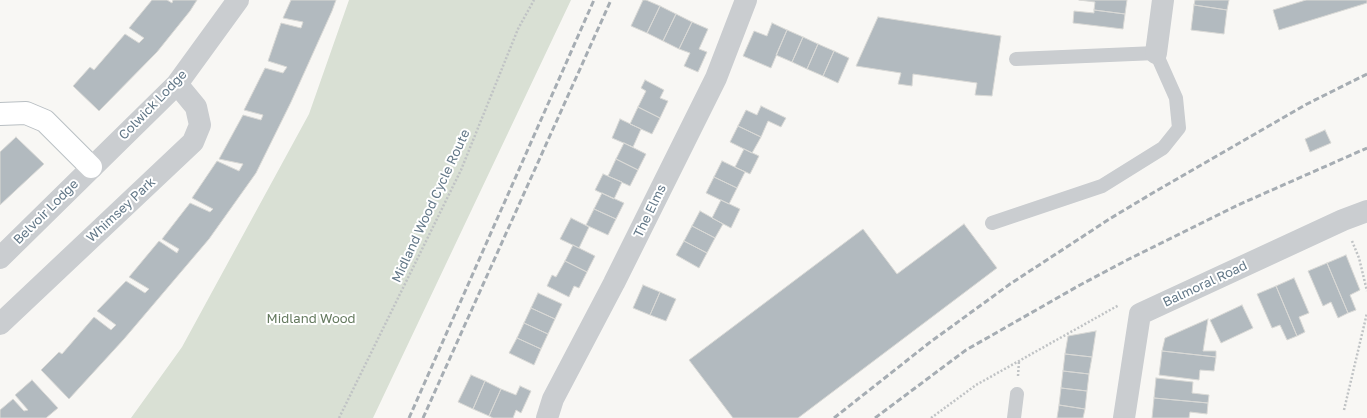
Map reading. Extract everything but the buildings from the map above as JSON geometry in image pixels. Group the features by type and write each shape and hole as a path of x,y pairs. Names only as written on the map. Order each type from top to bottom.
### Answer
{"street":[{"name":"Colwick Lodge","path":"91,167 177,84 238,0"},
{"name":"The Elms","path":"547,418 554,399 614,283 716,78 746,0"},
{"path":"1156,53 1163,0"},
{"name":"Whimsey Park","path":"0,324 193,142 200,125 196,107 177,84"},
{"path":"0,114 26,114 45,122 91,167"},
{"name":"Belvoir Lodge","path":"0,258 91,167"},
{"name":"Balmoral Road","path":"1140,314 1367,210"},
{"path":"1124,418 1140,314"}],"lane":[{"path":"992,223 1102,186 1163,148 1179,128 1176,98 1156,53 1016,59"},
{"path":"1014,418 1017,394"}],"path":[{"name":"Midland Wood Cycle Route","path":"339,418 461,170 518,29 534,0"},
{"path":"1343,220 1359,258 1367,291"},
{"path":"932,418 976,385 1125,302 1140,314"},
{"path":"1344,410 1367,313"}],"green space":[{"name":"Midland Wood","path":"349,0 571,0 373,418 131,418 182,347 309,114"}],"railway":[{"path":"409,418 594,0"},
{"path":"423,418 611,0"},
{"path":"834,418 929,343 1010,284 1111,218 1307,104 1367,74"},
{"path":"875,418 966,350 1080,285 1238,205 1367,148"}]}
